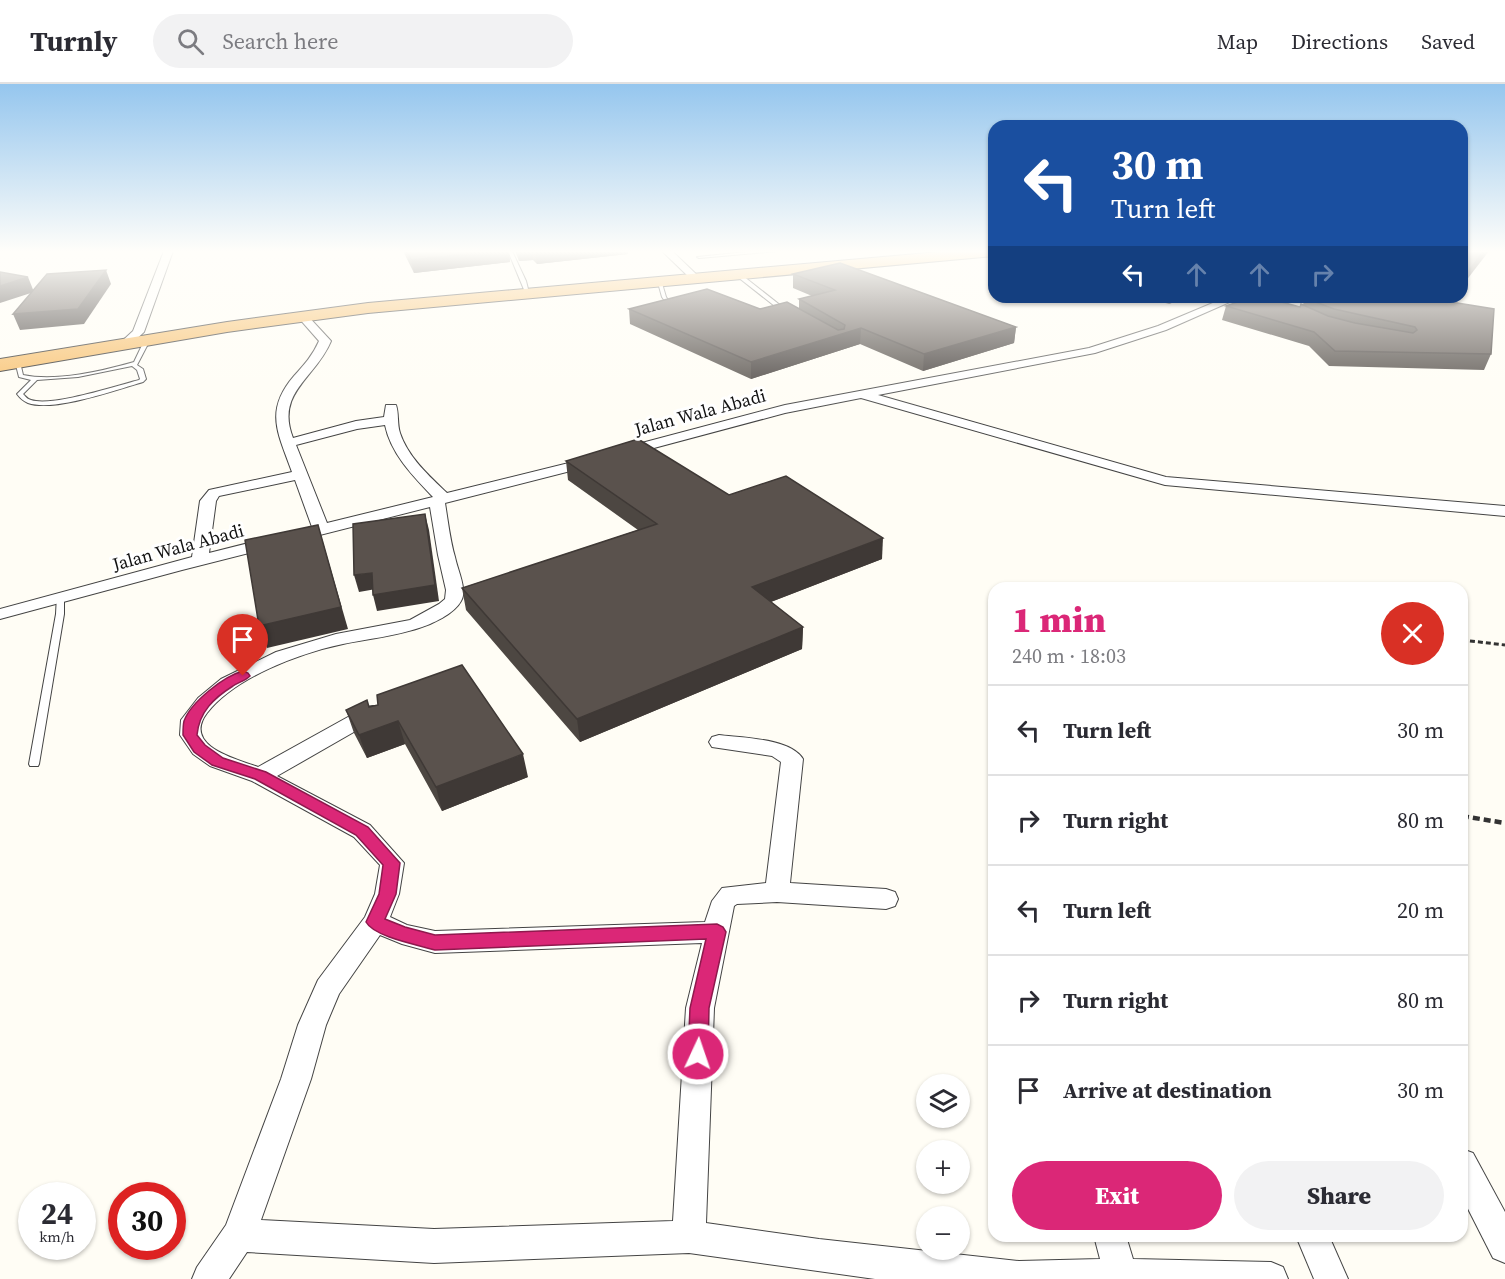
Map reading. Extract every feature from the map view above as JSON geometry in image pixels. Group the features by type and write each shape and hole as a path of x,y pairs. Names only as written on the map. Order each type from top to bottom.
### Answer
{"highway":[{"path":"0,365 302,316 388,307"}],"street":[{"path":"124,345 138,332 148,307"},
{"name":"Jalan Wala Abadi","path":"0,614 321,528 440,500 785,409 1091,351 1162,328 1213,307"},
{"path":"302,316 325,341 320,353 287,392 282,407 282,427 321,528"},
{"path":"860,394 1165,481 1505,511"},
{"path":"209,1279 239,1235 296,1078 312,1025 328,988 375,922 387,894 392,863 362,831 260,776 218,761 200,749 190,735 192,720 205,702 228,683 283,656 336,640 415,624 445,608 453,600 455,590 446,555 440,500 395,438 390,414 288,443"},
{"path":"200,560 208,501 214,493 300,475"},
{"path":"260,776 347,725 387,706"},
{"path":"719,742 777,750 792,759 790,794 783,833 777,892"},
{"path":"689,1237 700,1008 720,909 731,895 777,892 886,899"},
{"path":"375,922 402,934 435,942 717,932"},
{"path":"1468,1175 1505,1246"},
{"path":"239,1235 434,1246 689,1237 819,1256 1019,1278 1271,1279"},
{"path":"1112,1242 1121,1277"},
{"path":"1315,1242 1331,1279"}],"lane":[{"path":"780,307 789,314"},
{"path":"1287,307 1299,316"},
{"path":"17,362 21,376 34,380 136,363 146,342"},
{"path":"34,380 20,394 25,400 31,402 49,402 141,381 143,379 140,369 132,364"},
{"path":"34,764 60,614 60,597"}],"path":[{"path":"1468,641 1505,645"},
{"path":"1468,817 1505,823"}],"building":[{"path":"19,307 80,307 78,309 13,314"},
{"path":"638,307 754,307 760,309 796,307 838,330 844,329 845,325 813,307 960,307 1016,327 924,354 861,328 751,362 629,309"},
{"path":"1229,307 1307,307 1328,316 1355,323 1413,333 1417,330 1415,327 1328,307 1480,307 1494,309 1491,354 1335,351 1314,332"},
{"path":"638,439 729,495 786,476 883,538 752,587 803,627 577,719 462,588 657,524 566,461"},
{"path":"425,514 435,585 373,595 372,573 354,575 353,524"},
{"path":"318,525 341,607 259,626 245,540"},
{"path":"462,665 523,754 436,787 398,721 359,735 346,710 367,700 369,707 378,705 377,695"}],"route":[{"path":"243,676 228,683 205,702 192,720 190,735 200,749 218,761 260,776 316,804 362,831 392,863 387,894 375,922 402,934 435,942 717,932 700,1008 698,1054"}]}
